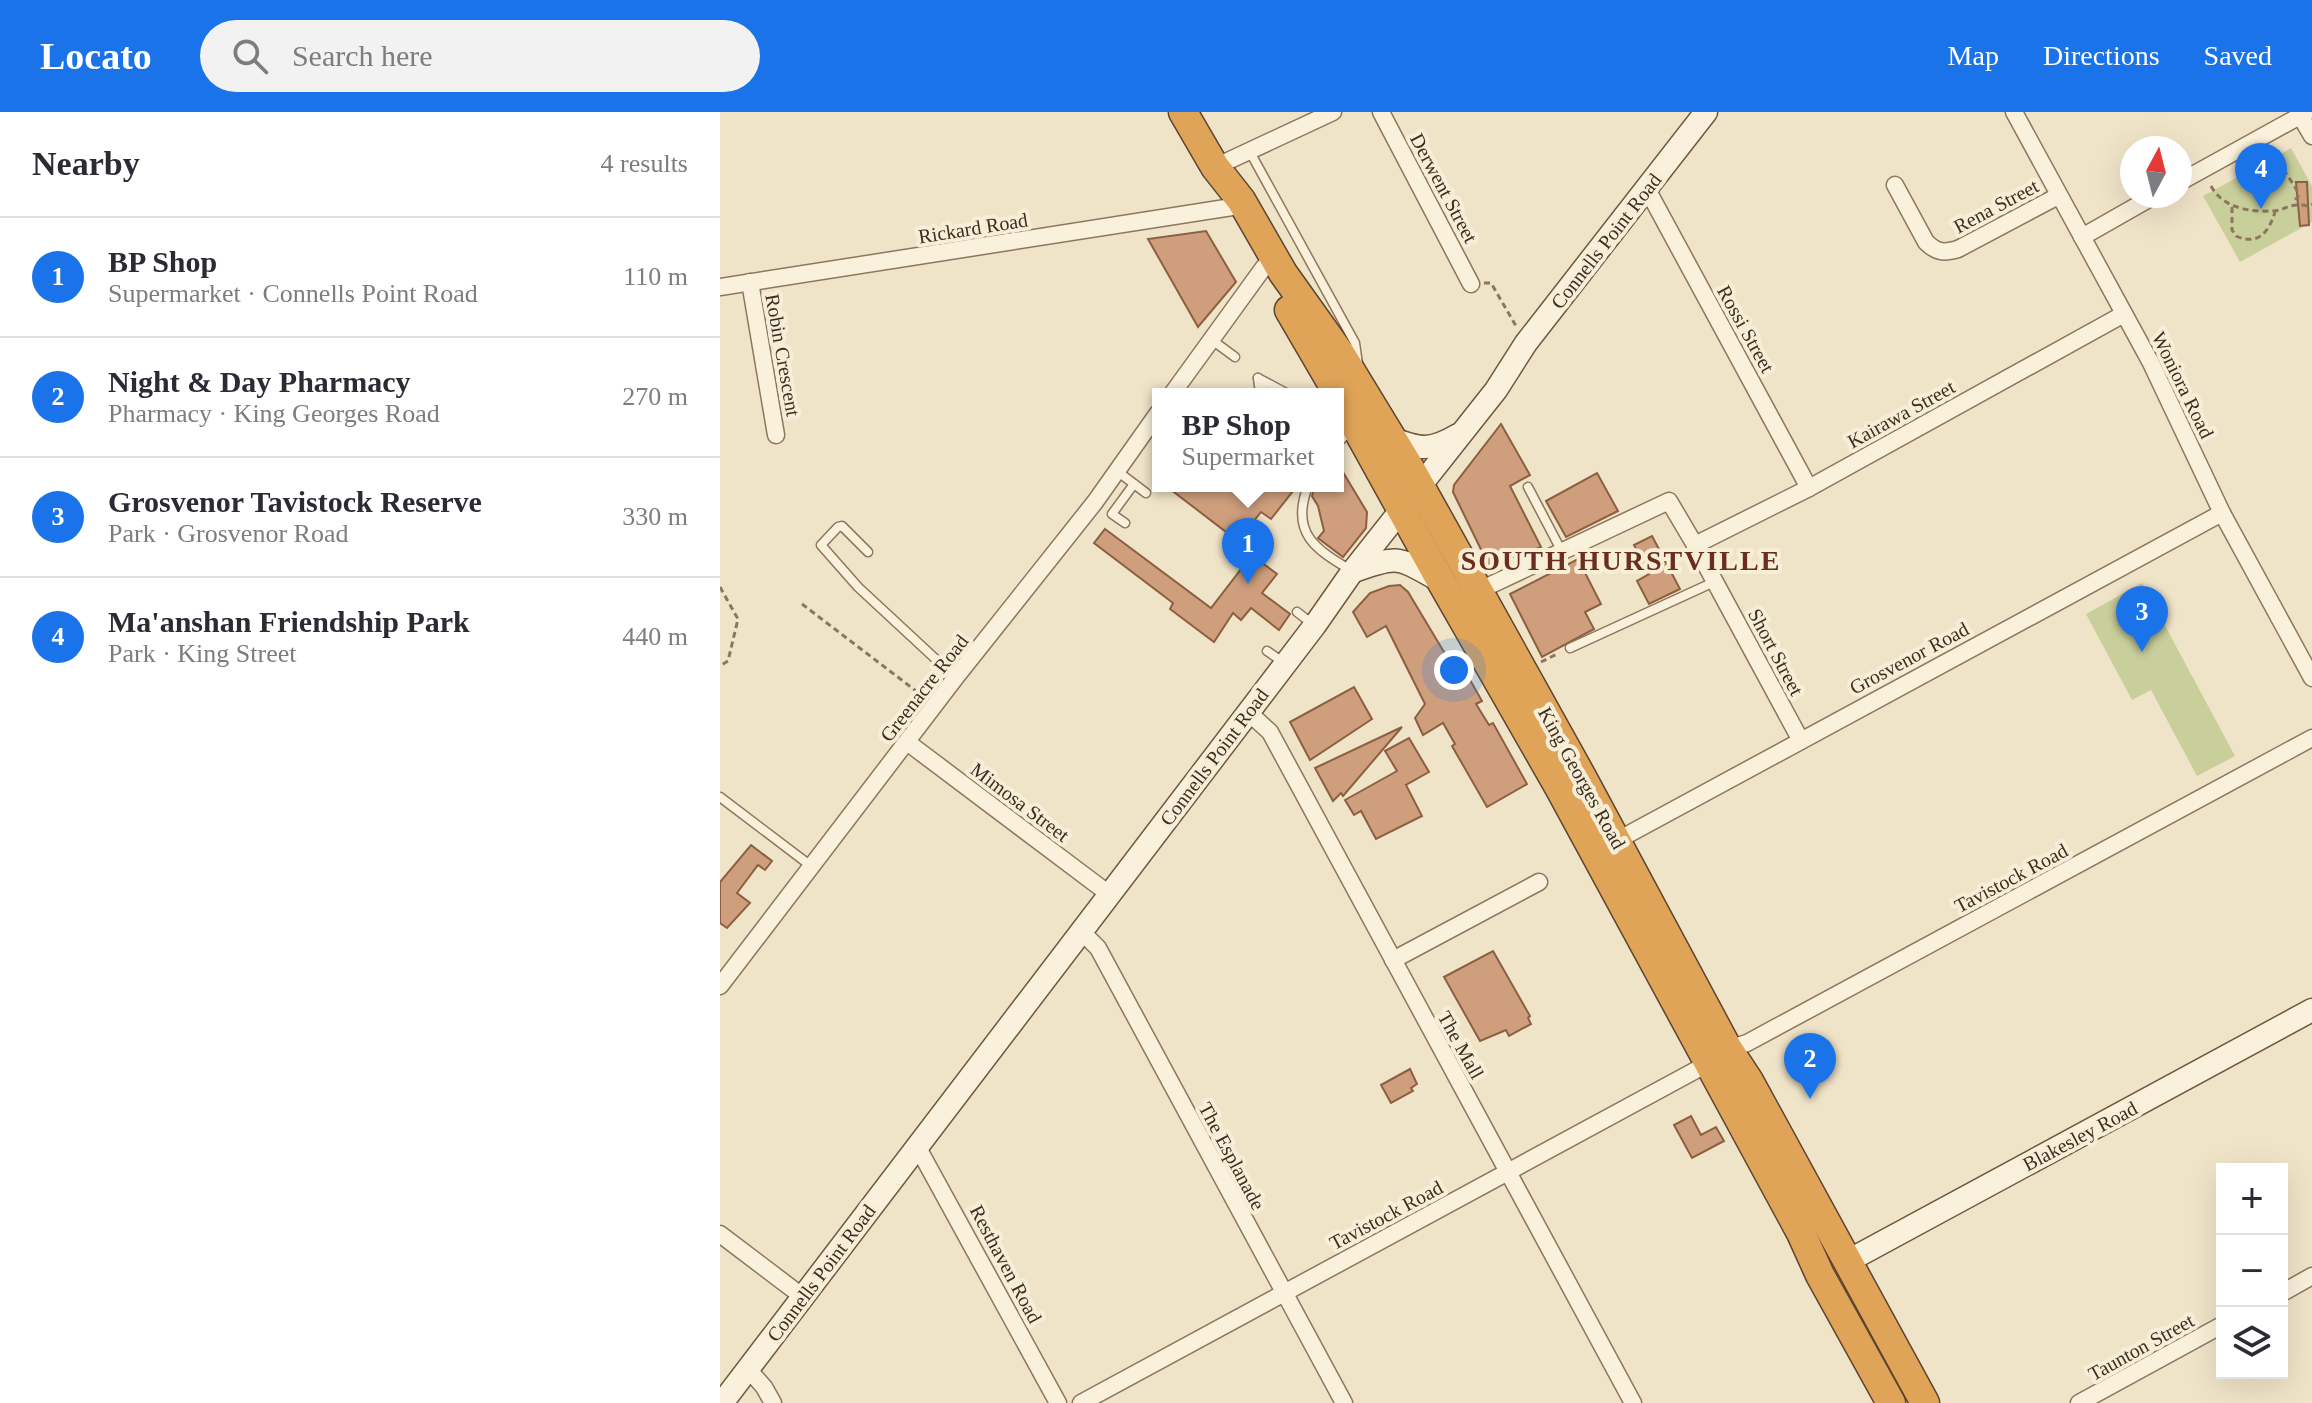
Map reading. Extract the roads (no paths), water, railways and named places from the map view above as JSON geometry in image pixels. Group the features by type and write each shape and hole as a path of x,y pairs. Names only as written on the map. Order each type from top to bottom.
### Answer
{"highway":[{"name":"King Georges Road","path":"1183,112 1215,167 1264,267 1343,388"},
{"name":"King Georges Road","path":"1215,167 1241,200 1283,273 1340,353 1346,393 1347,434 1402,509 1719,1056 1749,1081 1925,1403"},
{"name":"King Georges Road","path":"1346,393 1390,438 1420,487 1616,841 1820,1275 1891,1403"},
{"path":"1801,1233 1827,1255 1848,1261 1843,1271 1843,1286 1861,1322 1861,1346"}],"street":[{"path":"1215,167 1333,112"},
{"name":"Derwent Street","path":"1381,112 1471,284"},
{"name":"Connells Point Road","path":"722,1403 1248,712 1276,657 1306,619 1352,572 1420,487 1496,390 1526,343 1706,112"},
{"name":"Woniora Road","path":"2014,112 2151,363 2222,513 2312,678"},
{"path":"2192,175 2302,113 2312,136"},
{"name":"Rena Street","path":"1895,185 1926,242 1932,249 1944,253 1958,249 2058,196"},
{"name":"Rossi Street","path":"1647,189 1809,488"},
{"name":"Rickard Road","path":"720,287 1232,207"},
{"path":"2082,237 2133,208"},
{"path":"1181,388 1264,267"},
{"name":"Robin Crescent","path":"750,282 776,435"},
{"name":"Kairawa Street","path":"1695,545 1809,488 2124,314"},
{"name":"Greenacre Road","path":"723,976 812,867 956,677 1095,502 1152,421"},
{"path":"1390,438 1421,449 1441,445 1462,433"},
{"name":"Short Street","path":"1561,550 1669,501 1800,739"},
{"name":"Grosvenor Road","path":"1616,841 2222,513"},
{"path":"1478,591 1561,550"},
{"path":"1352,572 1387,559 1407,562 1441,581"},
{"name":"The Mall","path":"1248,712 1270,732 1633,1403"},
{"name":"Tavistock Road","path":"1081,1403 2312,738"},
{"name":"Mimosa Street","path":"907,742 1109,894"},
{"path":"1393,960 1539,882"},
{"name":"The Esplanade","path":"1082,932 1098,948 1344,1403"},
{"name":"Blakesley Road","path":"1848,1261 2312,1010"},
{"name":"Resthaven Road","path":"917,1146 1058,1403"},
{"path":"720,1234 803,1297"},
{"path":"2288,1290 2312,1276"},
{"name":"Taunton Street","path":"2079,1403 2216,1328"},
{"path":"748,1369 773,1403"}],"lane":[{"path":"1250,152 1355,343 1346,393"},
{"path":"1211,340 1235,357"},
{"path":"1262,388 1258,378 1277,388"},
{"path":"1117,471 1146,493"},
{"path":"1112,514 1134,484"},
{"path":"1528,487 1561,550"},
{"path":"1306,492 1301,503 1301,522 1315,547 1352,572"},
{"path":"1095,502 1125,523"},
{"path":"868,552 842,526 821,545 885,613 956,677"},
{"path":"1570,648 1715,581"},
{"path":"720,797 812,867"}],"place":[{"name":"Ma'anshan Friendship Park","path":"2261,209"},
{"name":"BP Shop","path":"1248,584"},
{"name":"Grosvenor Tavistock Reserve","path":"2142,652"},
{"name":"Night & Day Pharmacy","path":"1810,1099"}],"district":[{"name":"SOUTH HURSTVILLE","path":"1621,560"}]}
